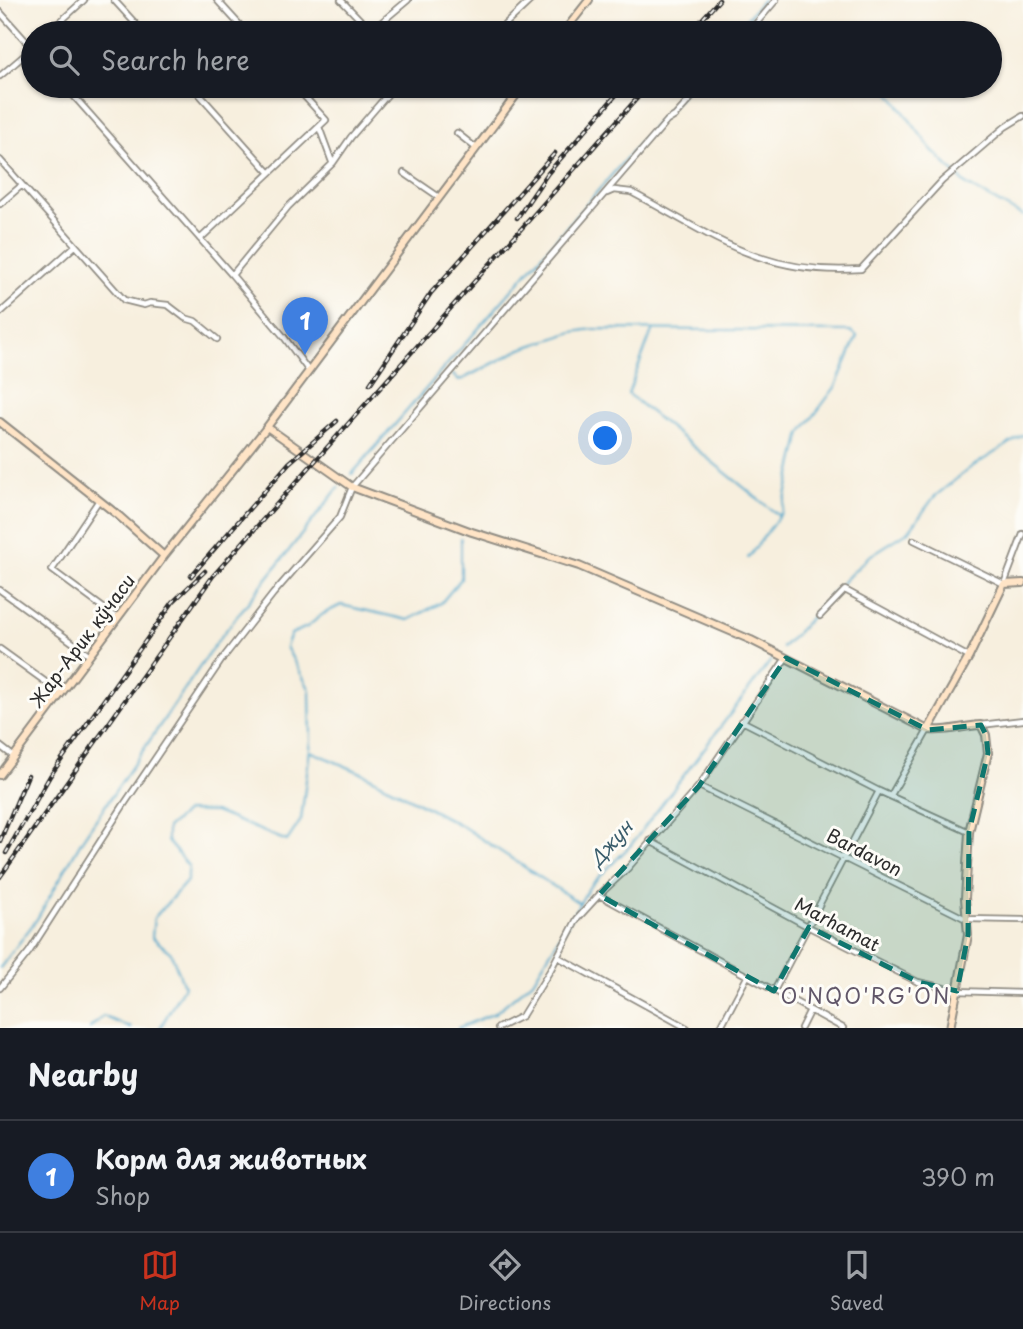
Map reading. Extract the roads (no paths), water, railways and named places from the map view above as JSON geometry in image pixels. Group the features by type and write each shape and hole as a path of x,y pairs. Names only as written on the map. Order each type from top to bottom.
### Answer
{"main road":[{"path":"572,21 589,0"},
{"name":"Жар-Арик кўчаси","path":"0,775 164,556 267,428 514,98"},
{"path":"1,423 99,500 164,556"},
{"path":"267,428 352,486 472,533 579,566 751,640 928,730 949,732 982,725 988,753 969,832 965,898 968,935 950,1028"},
{"path":"928,730 969,657 1004,584 1023,583"}],"street":[{"path":"61,21 84,0"},
{"path":"114,0 133,21"},
{"path":"217,0 236,21"},
{"path":"341,0 361,21"},
{"path":"384,21 408,0"},
{"path":"509,21 531,0"},
{"path":"758,21 776,0"},
{"path":"0,12 21,35"},
{"path":"0,76 21,58"},
{"path":"76,98 232,275 308,370"},
{"path":"203,98 270,173"},
{"path":"200,239 326,120 306,98"},
{"path":"232,275 288,206 333,163 385,98"},
{"path":"0,988 29,952 223,658 272,594 340,517 352,486 452,374 667,121 691,98"},
{"path":"616,182 728,247 770,261 807,269 861,269 942,181 1005,127 1023,116"},
{"path":"319,127 333,163"},
{"path":"457,133 476,148"},
{"path":"0,160 124,300 144,305 168,305 185,318 195,321 217,339"},
{"path":"404,173 439,197"},
{"path":"0,204 21,186"},
{"path":"606,193 614,190 631,192"},
{"path":"0,313 75,246"},
{"path":"99,500 52,570 118,619"},
{"path":"914,540 1004,584 1023,534"},
{"path":"0,590 91,655"},
{"path":"820,616 845,590 969,657"},
{"path":"0,649 61,693"},
{"path":"498,1028 522,1016 558,957 577,919 598,895 628,868 699,786 786,658"},
{"path":"982,725 1023,720"},
{"path":"743,721 879,791 969,832"},
{"path":"891,795 928,730"},
{"path":"0,746 14,757"},
{"name":"Bardavon","path":"699,786 966,919 1023,920"},
{"path":"774,991 879,791"},
{"name":"Marhamat","path":"650,841 918,982 957,991 1023,993"},
{"path":"598,895 843,1028"},
{"path":"558,957 687,1028"},
{"path":"720,1028 747,977"},
{"path":"801,1028 810,1010"}],"waterway":[{"path":"745,21 763,0"},
{"path":"352,474 679,98"},
{"path":"894,98 931,149 967,185 1023,216"},
{"path":"452,374 459,381 521,349 573,332 593,329 851,331 857,336 836,386 801,433 782,512 748,558"},
{"path":"652,331 628,394 778,515"},
{"name":"Джун","path":"782,647 868,557 909,531 934,497 970,468 1023,435"},
{"path":"0,968 37,919 82,840 216,643 339,487"},
{"path":"160,1028 184,986 171,953 152,937 154,918 187,881 189,867 167,841 167,828 187,811 215,812 287,841 301,820 311,741 310,690 286,647 291,634 341,605 408,620 441,603 461,579 461,538"},
{"name":"Джун","path":"458,1028 495,1013 533,981 590,886 631,845 772,659"},
{"path":"310,751 364,774 462,826 579,903"},
{"path":"90,1028 103,1016 131,1028"}],"railway":[{"path":"701,21 719,0"},
{"path":"517,218 548,173 614,98"},
{"path":"0,877 213,576 637,98"},
{"path":"370,384 431,293 555,153"},
{"path":"191,576 289,463 337,421"},
{"path":"6,853 50,776 173,602 205,571"},
{"path":"0,841 28,775"}],"place":[{"name":"Корм для животных","path":"305,355"}],"district":[{"name":"O'NQO'RG'ON","path":"866,997"}]}
